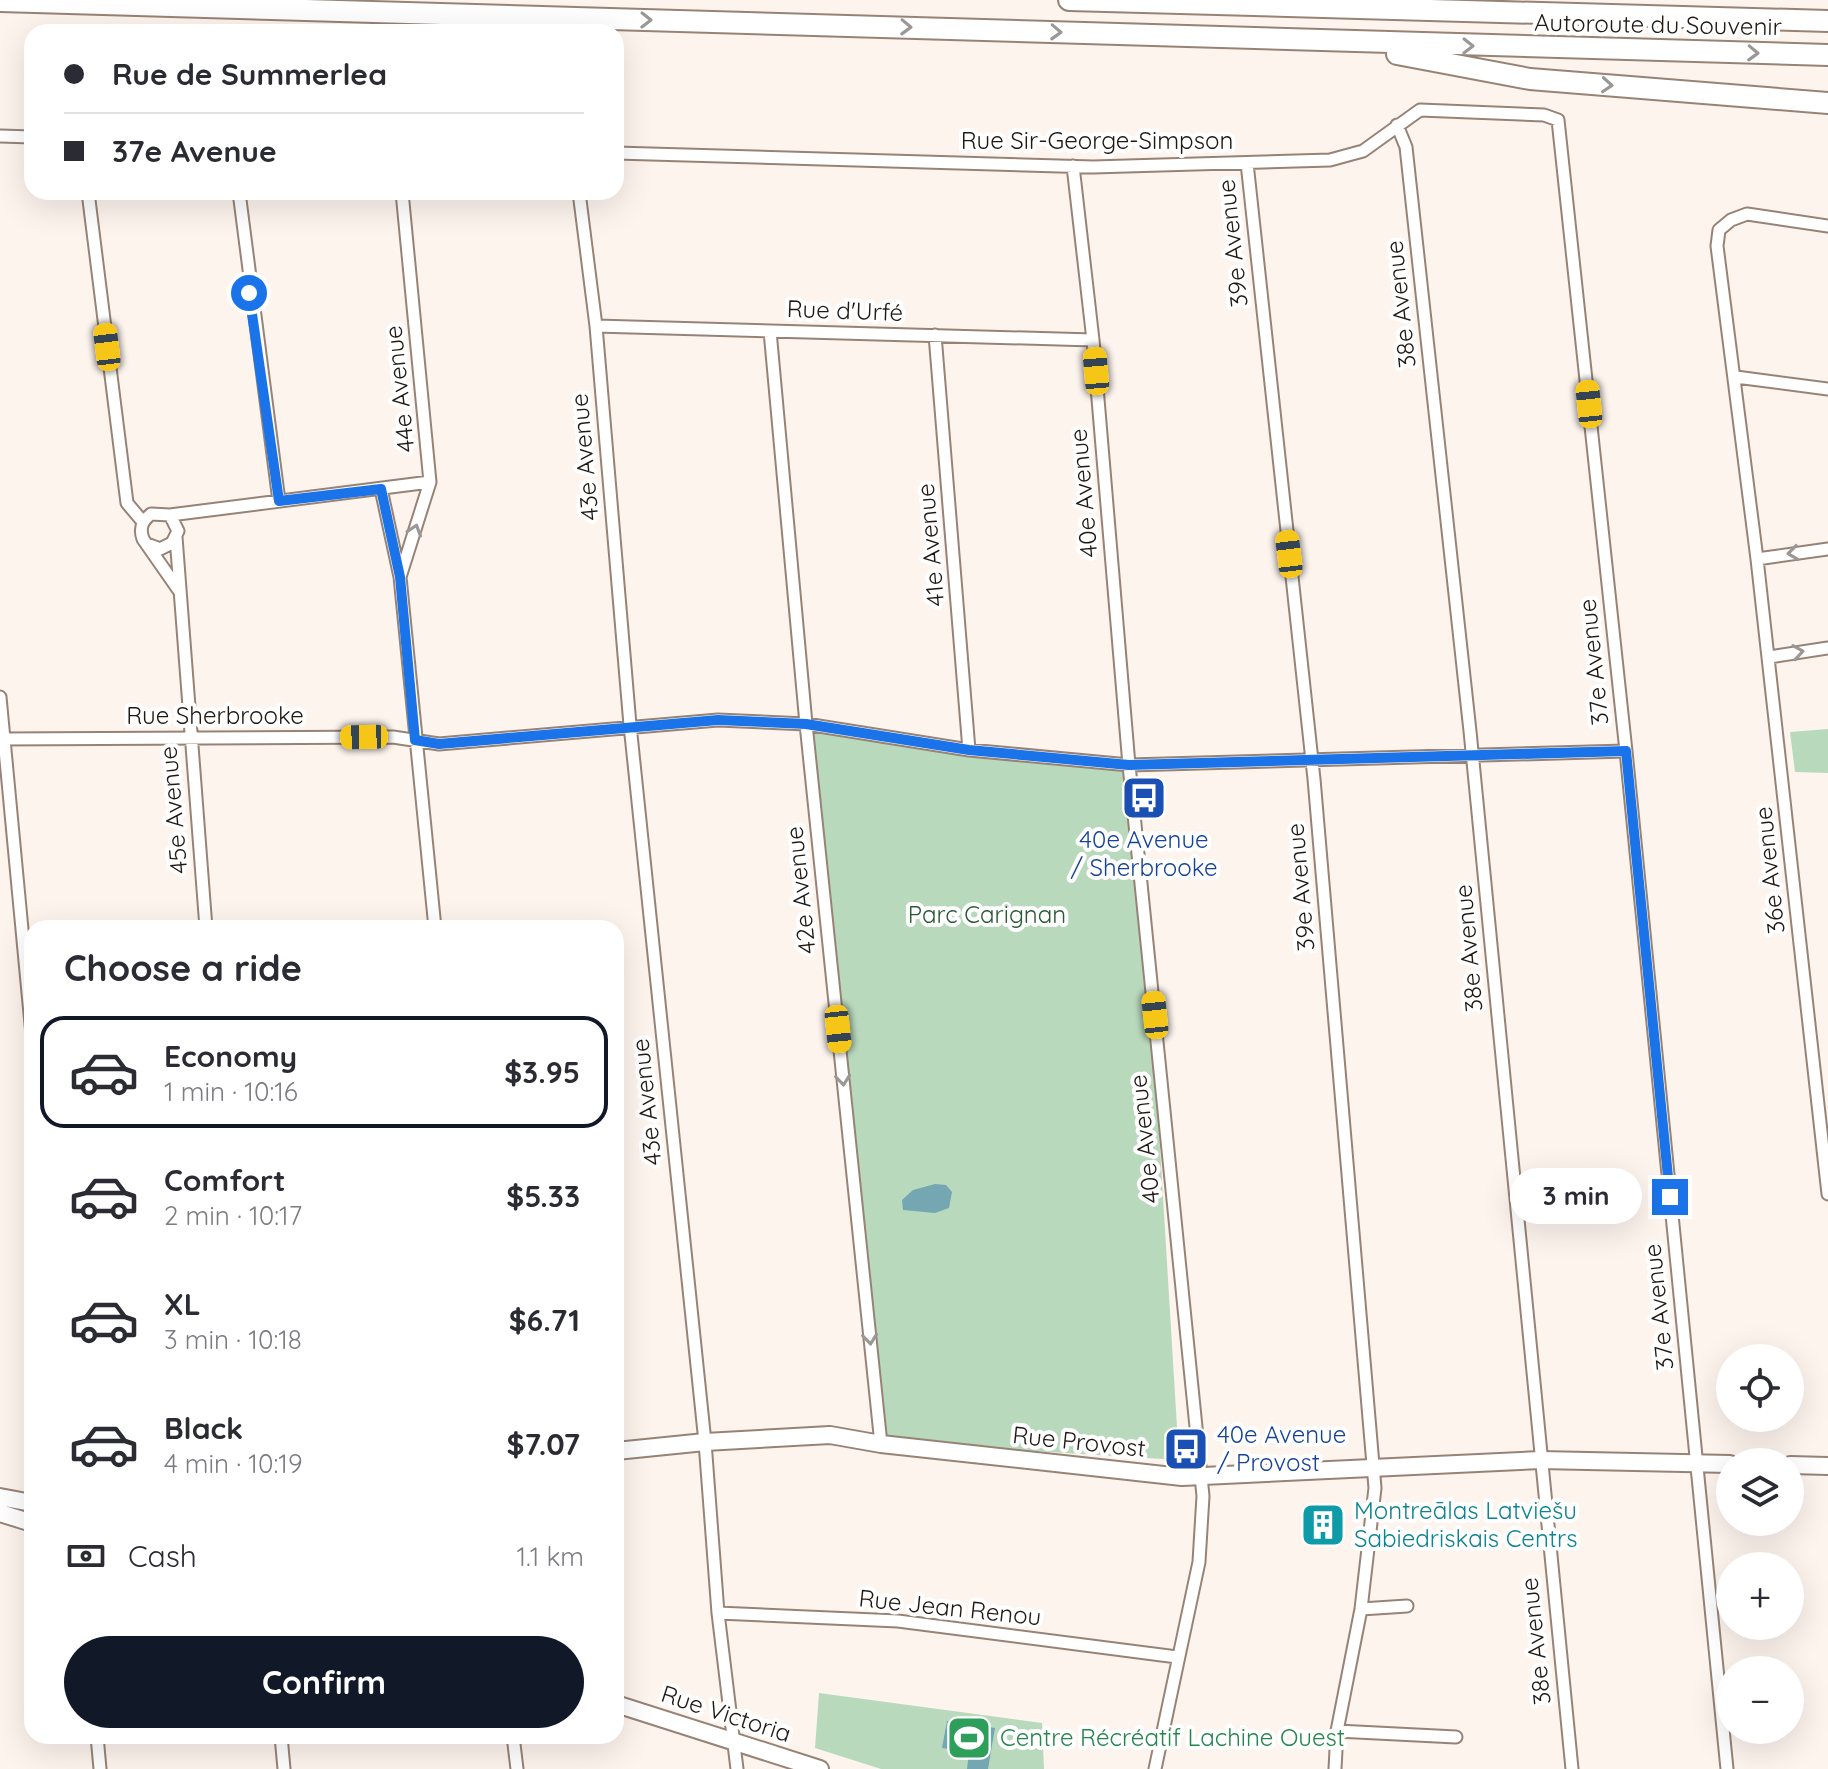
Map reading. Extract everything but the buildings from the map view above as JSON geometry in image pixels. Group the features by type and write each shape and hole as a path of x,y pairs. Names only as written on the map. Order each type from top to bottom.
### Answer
{"highway":[{"name":"Autoroute du Souvenir","path":"1069,0 1828,21"},
{"path":"1348,8 1495,0"},
{"name":"Autoroute du Souvenir","path":"0,1 1334,43 1828,55"},
{"path":"1334,43 1530,79 1828,103"}],"street":[{"name":"Rue Sir-George-Simpson","path":"624,153 1073,166 1247,163 1348,158 1411,114 1430,109 1547,115 1559,125"},
{"name":"38e Avenue","path":"1397,125 1406,147 1472,754 1572,1769"},
{"name":"37e Avenue","path":"1559,125 1626,751 1727,1769"},
{"path":"0,136 24,137"},
{"name":"39e Avenue","path":"1247,163 1312,760 1374,1469 1375,1488 1361,1609 1337,1731 1335,1769"},
{"name":"40e Avenue","path":"1073,166 1093,340 1129,765 1201,1477 1200,1551 1155,1769"},
{"path":"89,200 127,503 143,522"},
{"path":"240,200 279,501"},
{"name":"44e Avenue","path":"400,577 430,482 403,200"},
{"name":"43e Avenue","path":"580,200 596,326 630,725 705,1442 718,1613 737,1769"},
{"name":"36e Avenue","path":"1828,226 1747,214 1731,220 1719,230 1717,246 1736,377 1769,657 1815,1079 1824,1118 1828,1194"},
{"name":"Rue d'Urfé","path":"596,326 1093,340"},
{"name":"42e Avenue","path":"770,331 806,724 881,1444"},
{"name":"41e Avenue","path":"935,335 969,750"},
{"path":"1736,377 1828,389"},
{"path":"180,593 141,534 143,522 157,512 170,515 430,482"},
{"name":"44e Avenue","path":"381,489 400,577 434,920"},
{"path":"147,544 160,549 176,537 177,525 170,515"},
{"name":"45e Avenue","path":"176,537 189,739 205,920"},
{"path":"1757,559 1828,549"},
{"path":"1769,657 1828,648"},
{"path":"0,697 24,956"},
{"name":"Rue Sherbrooke","path":"2,739 393,737 439,744 630,725 718,720 806,724 969,750 1129,765 1626,751"},
{"path":"1815,1079 1828,1077"},
{"name":"Rue Provost","path":"624,1450 830,1435 881,1444 1201,1477 1540,1460 1716,1464"},
{"path":"1804,1465 1828,1466"},
{"path":"0,1497 24,1502"},
{"path":"0,1513 24,1520"},
{"path":"1361,1609 1407,1606"},
{"name":"Rue Jean Renou","path":"718,1613 898,1621 1177,1657"},
{"name":"Rue Victoria","path":"624,1707 820,1769"},
{"path":"1337,1731 1456,1737"},
{"path":"98,1744 100,1769"},
{"path":"282,1744 284,1769"},
{"path":"514,1744 517,1769"}],"green space":[{"name":"Parc Carignan","path":"806,726 1137,769 1179,1460 883,1442"},
{"path":"1828,729 1828,773 1795,772 1790,732"},
{"path":"819,1693 1042,1723 1044,1769 881,1769 815,1748"}],"water":[{"path":"935,1184 946,1185 952,1192 949,1208 935,1213 903,1210 902,1200 913,1190"},
{"name":"Centre Récréatif Lachine Ouest","path":"947,1721 995,1728 988,1769 967,1769 969,1752 942,1748"}],"place":[{"name":"40e Avenue / Sherbrooke","path":"1144,798"},
{"name":"40e Avenue / Provost","path":"1186,1449"},
{"name":"Montreālas Latviešu Sabiedriskais Centrs","path":"1323,1525"},
{"name":"Centre Récréatif Lachine Ouest","path":"969,1738"}],"route":[{"path":"249,293 279,501 381,489 400,577 415,740 439,744 630,725 718,720 806,724 969,750 1129,765 1626,751 1670,1197"}]}
